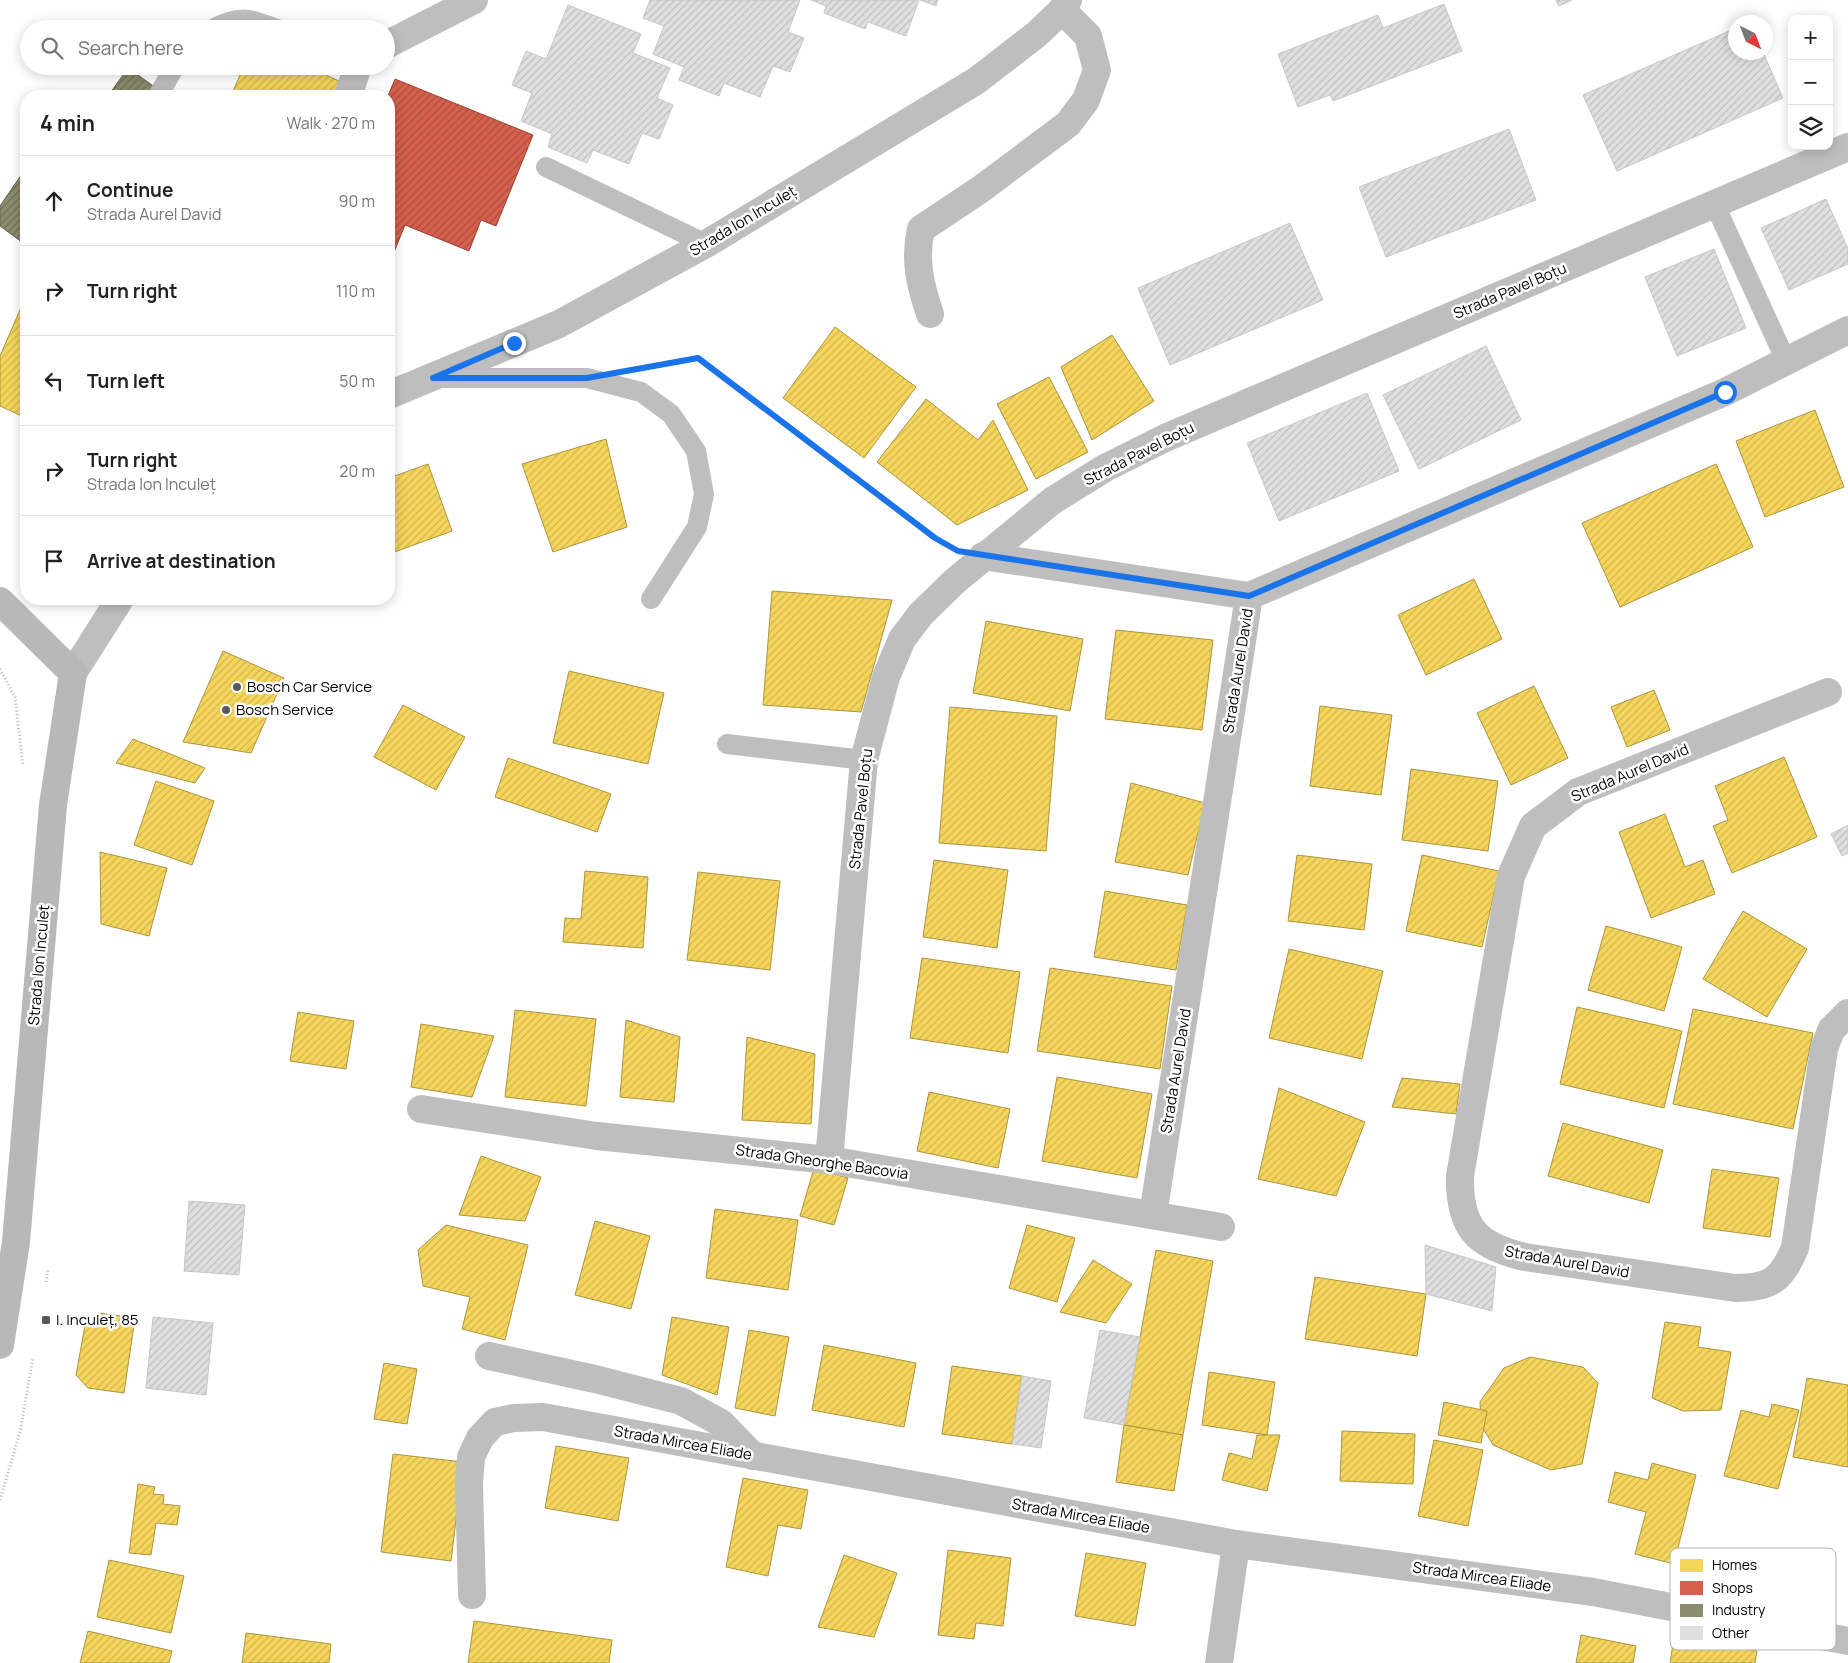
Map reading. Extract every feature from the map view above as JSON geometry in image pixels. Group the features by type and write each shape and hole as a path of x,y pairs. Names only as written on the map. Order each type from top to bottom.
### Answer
{"main road":[{"path":"0,601 73,673"},
{"name":"Strada Ion Inculeț","path":"0,1345 16,1242 53,805 73,673"}],"street":[{"path":"395,40 474,0"},
{"path":"930,314 921,289 916,250 921,229 981,188 1068,124 1086,100 1097,70 1088,36 1065,5"},
{"name":"Strada Ion Inculeț","path":"395,393 559,324 706,244 976,81 1037,34 1065,5"},
{"path":"350,90 355,75"},
{"name":"Strada Pavel Boțu","path":"829,1160 864,760 886,677 902,639 921,614 983,556 1052,501 1106,468 1165,438 1848,146"},
{"name":"Strada Aurel David","path":"1153,1215 1249,596 1716,396 1848,330"},
{"path":"983,556 1249,596"},
{"name":"Strada Ion Inculeț","path":"73,673 116,605"},
{"name":"Strada Aurel David","path":"1828,692 1578,792 1534,826 1511,876 1460,1176 1460,1202 1467,1220 1477,1236 1500,1251 1525,1258 1735,1288 1759,1288 1777,1278 1788,1264 1795,1248 1824,1049 1831,1030 1848,1012"},
{"name":"Strada Gheorghe Bacovia","path":"421,1108 597,1136 829,1160 1222,1227"},
{"path":"489,1356 595,1379 681,1401 722,1422 753,1456"},
{"name":"Strada Mircea Eliade","path":"472,1595 469,1484 471,1457 480,1438 495,1422 514,1418 543,1417 1236,1544 1593,1592 1670,1607"},
{"path":"1219,1663 1236,1544"}],"lane":[{"path":"228,20 247,18 252,20"},
{"path":"161,90 170,75"},
{"path":"546,167 706,244"},
{"path":"1715,204 1786,361"},
{"path":"433,378 587,378 641,392 671,414 696,451 704,494 697,527 651,599"},
{"path":"727,744 864,760"}],"path":[{"path":"652,366 698,358 935,538 958,551 983,556"}],"building: Homes":[{"path":"240,75 326,75 346,84 344,90 234,90"},
{"path":"20,310 20,415 0,406 0,356"},
{"path":"835,327 916,387 864,458 783,398"},
{"path":"1112,335 1154,401 1092,440 1061,367"},
{"path":"1049,377 1088,452 1036,479 997,404"},
{"path":"926,399 978,440 993,420 1028,490 957,525 877,462"},
{"path":"1815,410 1844,487 1765,517 1736,441"},
{"path":"606,439 627,527 553,552 522,464"},
{"path":"428,464 452,531 395,552 395,476"},
{"path":"1716,464 1753,547 1620,607 1582,523"},
{"path":"1474,579 1502,639 1426,675 1398,615"},
{"path":"772,591 892,600 861,712 763,705"},
{"path":"986,621 1083,639 1070,711 973,693"},
{"path":"1116,630 1213,640 1202,730 1105,719"},
{"path":"223,651 284,678 251,753 183,742"},
{"path":"569,671 664,693 648,764 553,743"},
{"path":"1534,686 1568,758 1511,785 1477,713"},
{"path":"1654,690 1670,730 1627,747 1611,707"},
{"path":"403,705 465,737 436,790 374,757"},
{"path":"1320,706 1392,715 1381,795 1310,786"},
{"path":"950,707 1057,716 1046,851 939,843"},
{"path":"133,739 205,768 195,783 116,763"},
{"path":"1784,757 1817,837 1732,873 1713,826 1728,820 1715,786"},
{"path":"508,758 611,794 597,832 495,797"},
{"path":"1411,769 1498,781 1488,851 1402,840"},
{"path":"156,781 214,801 192,865 134,845"},
{"path":"1131,783 1205,803 1188,875 1115,862"},
{"path":"1665,814 1685,867 1703,860 1715,894 1651,918 1619,832"},
{"path":"100,852 167,868 149,936 101,924"},
{"path":"1297,855 1372,864 1364,930 1288,921"},
{"path":"1422,855 1499,871 1482,947 1406,931"},
{"path":"934,860 1008,870 997,948 923,937"},
{"path":"585,871 648,877 643,948 563,942 565,918 581,919"},
{"path":"698,872 780,881 770,970 687,960"},
{"path":"1105,891 1187,905 1176,970 1094,957"},
{"path":"1743,911 1807,949 1767,1017 1703,979"},
{"path":"1606,926 1682,947 1664,1011 1588,990"},
{"path":"1289,949 1383,971 1362,1059 1269,1038"},
{"path":"922,958 1020,972 1008,1053 910,1038"},
{"path":"1050,968 1172,986 1160,1069 1037,1051"},
{"path":"1577,1007 1682,1031 1664,1108 1560,1084"},
{"path":"1693,1009 1813,1033 1793,1129 1673,1104"},
{"path":"515,1010 596,1019 586,1106 505,1097"},
{"path":"298,1012 354,1021 346,1069 290,1061"},
{"path":"626,1020 680,1037 674,1102 620,1097"},
{"path":"421,1024 494,1036 472,1097 411,1087"},
{"path":"747,1037 815,1054 811,1124 742,1120"},
{"path":"1057,1077 1152,1094 1137,1178 1042,1161"},
{"path":"1402,1078 1460,1084 1456,1114 1392,1107"},
{"path":"1279,1088 1365,1122 1336,1196 1258,1179"},
{"path":"929,1092 1010,1109 998,1168 917,1151"},
{"path":"1563,1123 1663,1150 1649,1203 1548,1176"},
{"path":"481,1156 541,1177 525,1221 459,1215"},
{"path":"814,1168 848,1178 834,1225 800,1216"},
{"path":"1712,1169 1779,1178 1770,1237 1703,1228"},
{"path":"715,1209 798,1220 788,1290 706,1278"},
{"path":"595,1221 650,1236 631,1309 575,1295"},
{"path":"446,1225 528,1245 505,1340 462,1329 470,1297 423,1286 418,1250"},
{"path":"1027,1225 1075,1238 1057,1302 1009,1288"},
{"path":"1156,1250 1213,1261 1183,1435 1124,1425"},
{"path":"1093,1260 1132,1284 1106,1323 1060,1312"},
{"path":"1315,1277 1426,1294 1417,1356 1305,1339"},
{"path":"98,1313 135,1318 124,1393 88,1388 76,1375 86,1320"},
{"path":"672,1317 729,1327 717,1395 662,1375"},
{"path":"1665,1322 1701,1327 1698,1347 1731,1352 1721,1410 1683,1411 1652,1398"},
{"path":"749,1330 789,1337 775,1416 735,1408"},
{"path":"824,1345 916,1363 904,1427 812,1410"},
{"path":"1530,1357 1583,1367 1598,1383 1582,1464 1551,1470 1493,1445 1481,1425 1480,1402 1504,1368"},
{"path":"384,1363 417,1369 407,1424 374,1419"},
{"path":"952,1366 1022,1376 1012,1444 942,1434"},
{"path":"1209,1372 1275,1382 1267,1435 1202,1425"},
{"path":"1807,1378 1848,1385 1848,1467 1793,1457"},
{"path":"1444,1402 1487,1411 1481,1443 1438,1435"},
{"path":"1772,1404 1799,1410 1778,1489 1724,1476 1741,1410 1769,1417"},
{"path":"1124,1425 1183,1435 1174,1491 1116,1482"},
{"path":"1342,1431 1415,1434 1413,1484 1340,1481"},
{"path":"1257,1435 1280,1435 1267,1491 1222,1480 1229,1453 1252,1459"},
{"path":"1434,1440 1483,1450 1468,1526 1418,1516"},
{"path":"556,1446 629,1458 618,1521 545,1508"},
{"path":"393,1454 463,1462 451,1561 381,1552"},
{"path":"1652,1463 1696,1475 1678,1548 1670,1548 1670,1563 1635,1554 1646,1512 1608,1502 1615,1472 1648,1480"},
{"path":"743,1478 808,1490 801,1529 778,1525 768,1576 726,1567"},
{"path":"138,1484 155,1487 153,1494 164,1495 163,1504 180,1506 177,1525 156,1523 151,1555 129,1553"},
{"path":"948,1550 1011,1558 1003,1626 976,1623 974,1639 938,1635"},
{"path":"1086,1553 1146,1563 1135,1626 1075,1616"},
{"path":"844,1555 897,1573 874,1637 818,1627"},
{"path":"109,1560 184,1576 171,1633 97,1617"},
{"path":"474,1621 612,1640 609,1663 468,1663"},
{"path":"88,1631 172,1651 169,1663 80,1663"},
{"path":"246,1633 331,1644 329,1663 242,1663"},
{"path":"1581,1635 1636,1646 1633,1663 1576,1663"},
{"path":"1672,1650 1757,1651 1755,1663 1670,1663"}],"building: Shops":[{"path":"395,79 533,135 496,226 481,220 469,251 405,225 395,250 395,90 390,90"}],"building: Industry":[{"path":"123,75 138,75 159,90 112,90"},
{"path":"20,177 20,241 0,226 0,206"}],"building: Other":[{"path":"650,0 800,0 788,32 804,38 790,72 773,66 760,97 724,83 719,96 679,80 684,67 653,54 664,26 643,18"},
{"path":"811,0 919,0 906,36 868,22 865,29 824,13 826,6"},
{"path":"920,0 938,0 936,6"},
{"path":"1556,0 1572,0 1559,6"},
{"path":"1444,4 1462,51 1333,101 1330,95 1298,107 1278,54 1378,15 1383,28"},
{"path":"568,5 641,34 633,53 670,68 657,98 673,105 659,139 642,133 629,164 593,150 587,163 548,147 552,134 521,121 532,93 512,85 526,51 546,59"},
{"path":"1728,32 1728,60 1766,60 1783,98 1617,171 1583,95"},
{"path":"1509,129 1536,200 1386,257 1359,187"},
{"path":"1826,199 1848,249 1848,264 1789,290 1761,228"},
{"path":"1290,223 1323,300 1170,365 1138,288"},
{"path":"1714,249 1746,328 1677,356 1645,277"},
{"path":"1486,346 1521,420 1419,469 1383,395"},
{"path":"1367,393 1399,471 1279,521 1247,443"},
{"path":"1848,825 1848,853 1842,856 1831,834"},
{"path":"189,1201 245,1205 239,1275 184,1271"},
{"path":"1425,1245 1496,1267 1492,1311 1426,1294"},
{"path":"153,1317 213,1323 206,1395 146,1388"},
{"path":"1100,1330 1140,1337 1124,1425 1084,1418"},
{"path":"1022,1376 1051,1381 1041,1448 1012,1444"}],"place":[{"name":"Bosch Car Service","path":"237,687"},
{"name":"Bosch Service","path":"226,710"},
{"name":"I. Inculeț, 85","path":"46,1320"}],"route":[{"path":"514,343 433,378 587,378 698,358 935,538 958,551 1249,596 1725,392"}]}
